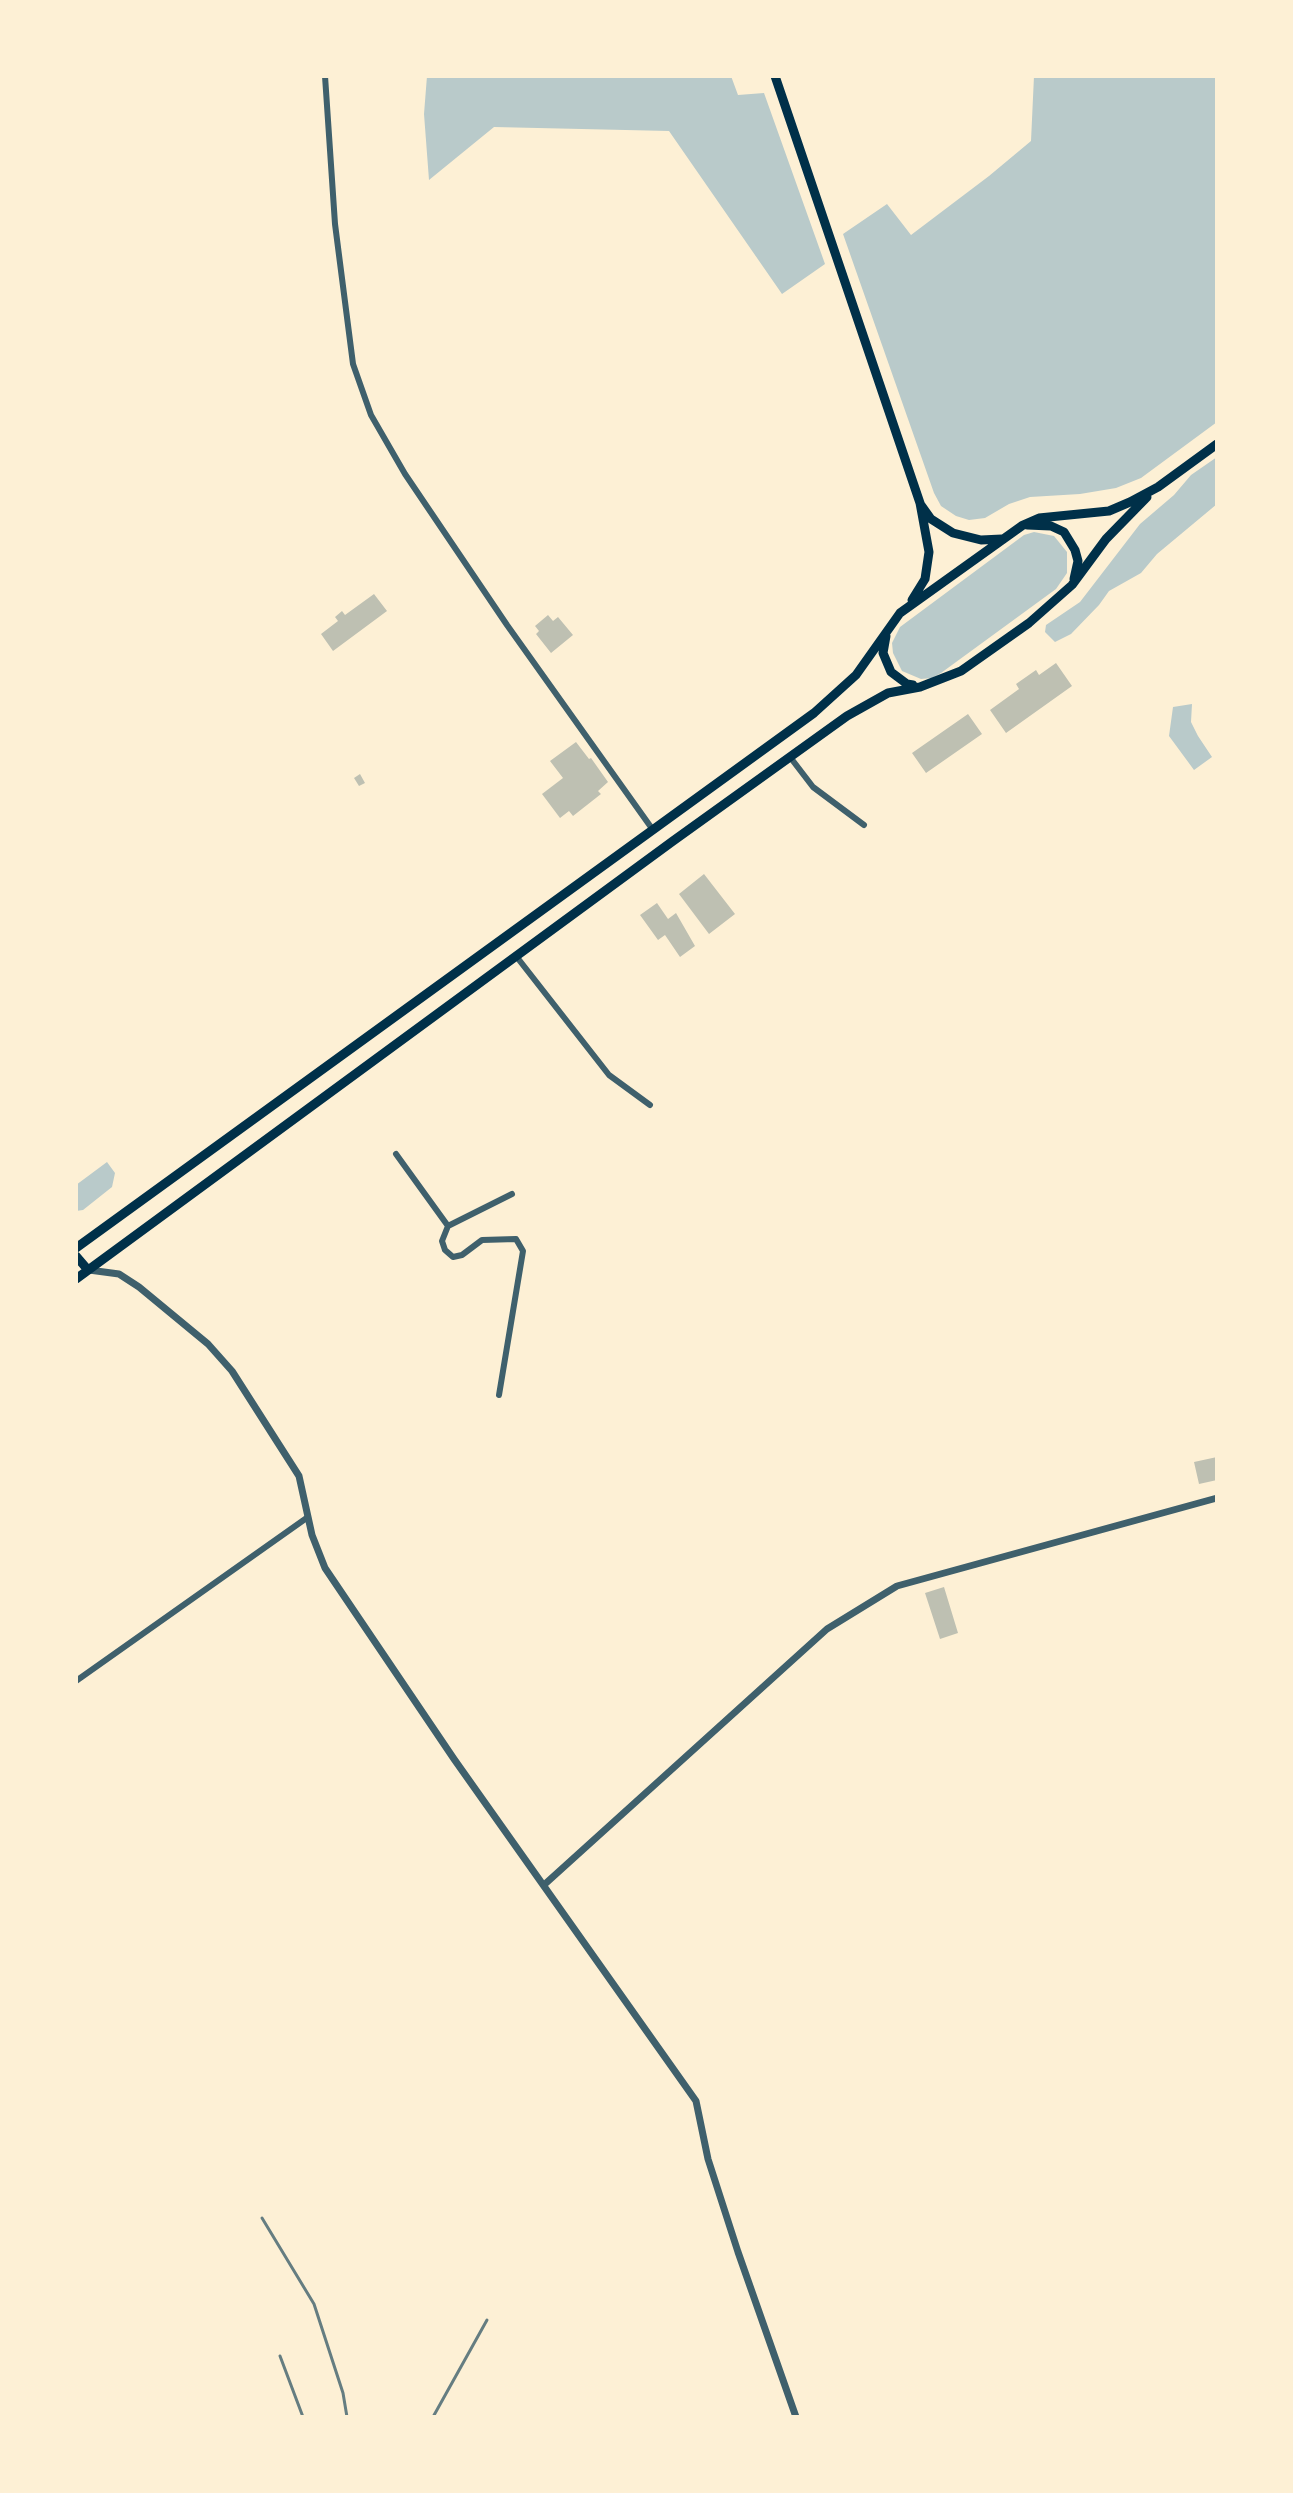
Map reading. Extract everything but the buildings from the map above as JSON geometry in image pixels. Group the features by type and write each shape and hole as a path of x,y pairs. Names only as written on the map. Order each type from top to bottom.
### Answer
{"main road":[{"path":"76,1248 837,694 856,675 888,628 921,588 929,552 920,503 775,76"},
{"path":"76,1279 790,757 872,701 888,693 920,687 961,671 1029,623 1072,585 1106,539 1158,487 1217,444"},
{"path":"907,607 1023,525 1039,518 1109,511 1158,487"},
{"path":"920,503 931,519 953,533 981,540 1004,539"},
{"path":"1023,525 1051,526 1064,532 1073,544 1078,561 1072,585"},
{"path":"888,628 884,643 886,664 898,679 920,687"},
{"path":"76,1256 88,1270"}],"street":[{"path":"325,76 335,224 353,364 371,415 405,474 507,625 653,830"},
{"path":"790,757 813,787 864,825"},
{"path":"516,956 609,1075 650,1105"},
{"path":"396,1154 448,1226"},
{"path":"499,1395 523,1251 516,1239 482,1240 462,1255 453,1257 445,1250 442,1241 448,1226 512,1194"},
{"path":"88,1270 119,1274 139,1287 208,1344 232,1371 299,1476 315,1547 325,1568 454,1759 696,2101 713,2173 796,2417"},
{"path":"545,1884 827,1629 897,1586 1217,1498"},
{"path":"76,1681 308,1517"}],"shaded area":[{"path":"427,76 731,76 738,95 764,93 825,264 782,294 669,131 494,127 429,180 424,114"},
{"path":"1034,76 1217,76 1217,422 1141,478 1116,488 1030,497 1009,504 985,518 969,520 941,506 934,493 843,234 887,204 911,235 989,176 1031,141"},
{"path":"1217,457 1217,504 1157,554 1141,573 1109,591 1071,634 1055,642 1045,632 1046,625 1080,602 1140,524 1174,495 1191,475"},
{"path":"1034,532 1054,536 1067,552 1067,573 1056,589 932,678 921,679 902,671 893,653 892,643 900,627 1024,535"},
{"path":"1192,704 1191,722 1212,757 1194,770 1169,736 1173,707"},
{"path":"107,1162 115,1173 112,1187 83,1210 76,1211 76,1185"}],"railway":[{"path":"262,2218 314,2304 343,2393 347,2417"},
{"path":"433,2417 487,2320"},
{"path":"280,2356 303,2417"}]}
